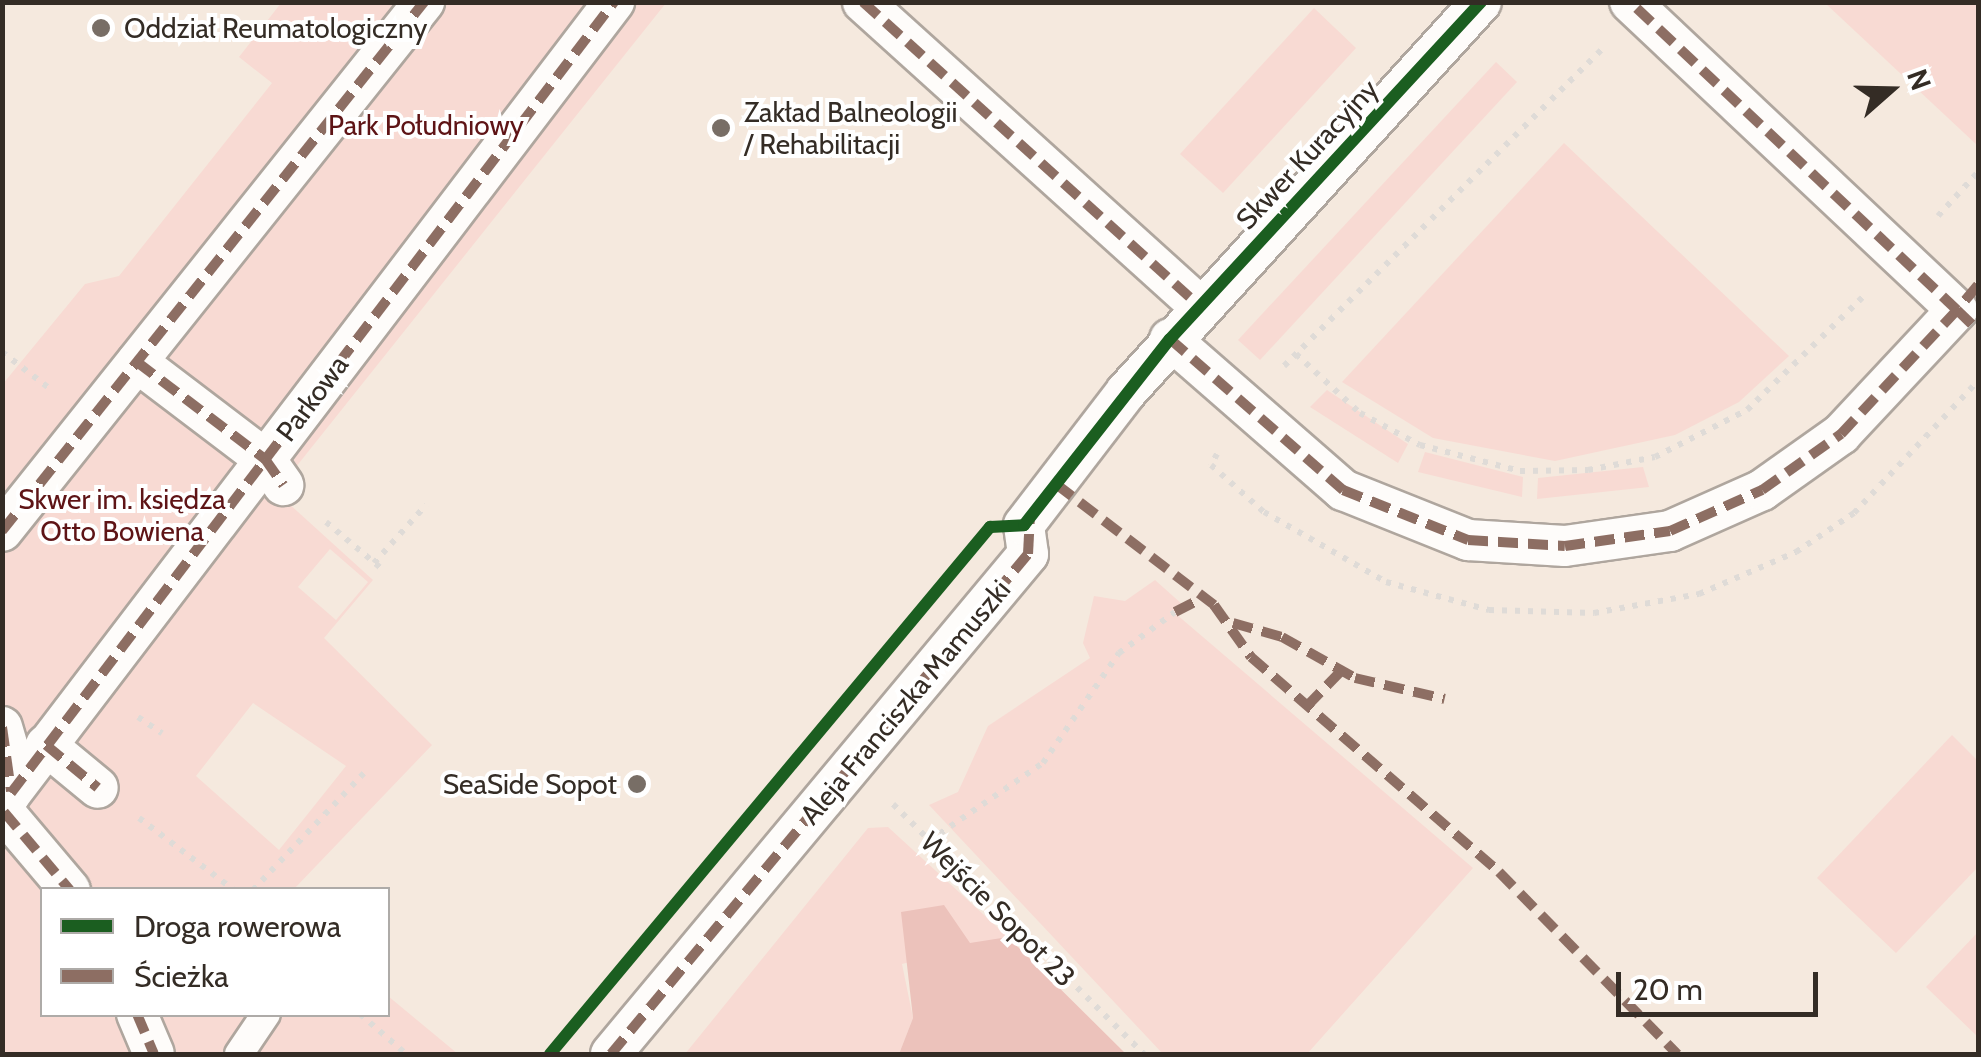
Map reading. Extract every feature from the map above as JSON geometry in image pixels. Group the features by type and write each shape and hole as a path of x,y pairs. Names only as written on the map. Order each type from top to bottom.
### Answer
{"street":[{"path":"2,531 424,2"},
{"name":"Parkowa","path":"6,806 46,745 274,472 614,2"},
{"path":"862,2 1200,306"},
{"name":"Skwer Kuracyjny","path":"1170,339 1481,2"},
{"path":"1170,339 1241,408 1343,490 1404,522 1468,540 1565,546 1670,531 1762,490 1841,434 1971,308 1900,257 1635,7"},
{"name":"Aleja Franciszka Mamuszki","path":"611,1054 1028,554 1024,525 1170,339"},
{"path":"137,362 274,472"},
{"path":"2,727 6,806 68,887"},
{"path":"46,745 98,788"},
{"path":"138,1017 154,1054"}],"lane":[{"path":"239,1054 264,1017"}],"path":[{"path":"1211,465 1241,408 1635,7"},
{"path":"1296,354 1360,413 1420,446 1520,471 1588,470 1655,456 1748,410 1900,257"},
{"path":"1901,464 1978,381"},
{"path":"274,472 382,569"},
{"path":"374,563 426,505"},
{"path":"929,840 1043,762 1118,652 1175,612"},
{"path":"256,887 365,772"},
{"path":"98,788 230,887"},
{"path":"363,1017 406,1054"}],"green space":[{"name":"Park Południowy","path":"281,3 666,3 276,492 373,580 324,638 432,745 296,887 40,887 40,1017 390,1017 390,998 458,1054 3,1054 2,385 85,284 119,276 272,83 239,57","holes":["330,549 368,582 336,620 298,587","253,703 346,766 279,850 196,776"]},
{"path":"1825,3 1978,3 1978,146"},
{"path":"1314,8 1356,48 1223,193 1180,154"},
{"path":"1496,62 1517,82 1260,360 1238,340"},
{"path":"1564,143 1789,356 1739,402 1675,435 1555,461 1433,438 1342,382"},
{"path":"1327,390 1408,444 1398,463 1310,407"},
{"path":"1425,452 1523,477 1522,497 1418,472"},
{"path":"1643,467 1649,487 1537,499 1538,478"},
{"path":"1155,580 1183,605 1176,614 1473,868 1307,1054 1163,1054 929,805 958,792 988,726 1090,658 1083,643 1094,596 1125,601"},
{"path":"1952,735 1978,761 1978,867 1896,953 1817,878"},
{"path":"888,827 1008,937 902,964 913,1018 899,1054 685,1054 868,828"},
{"path":"1978,932 1978,1037 1926,987"}],"shaded area":[{"path":"944,905 970,943 1008,937 1126,1054 899,1054 913,1018 901,912"}],"marked path":[{"path":"2,531 424,2"},
{"path":"11,793 614,2"},
{"path":"863,2 1200,306"},
{"path":"1170,339 1343,490 1468,540 1565,546 1670,531 1762,490 1841,434 1957,310 1630,2"},
{"path":"1978,285 1957,310 1978,330"},
{"path":"137,362 265,459 283,485"},
{"path":"1056,484 1214,605 1251,657 1499,872 1677,1054"},
{"path":"611,1054 1028,554 1030,517"},
{"path":"1175,612 1200,599"},
{"path":"1233,623 1282,637 1355,678 1445,699"},
{"path":"1306,707 1341,671"},
{"path":"2,727 11,791"},
{"path":"46,745 98,788"},
{"path":"4,812 67,887"},
{"path":"138,1017 154,1054"}],"cycle path":[{"path":"550,1054 990,527 1024,525 1170,339 1481,2"}],"place":[{"name":"Oddział Reumatologiczny","path":"101,28"},
{"name":"Zakład Balneologii / Rehabilitacji","path":"721,128"},
{"name":"SeaSide Sopot","path":"637,784"}],"park label":[{"name":"Skwer im. księdza Otto Bowiena","path":"122,515"}]}
